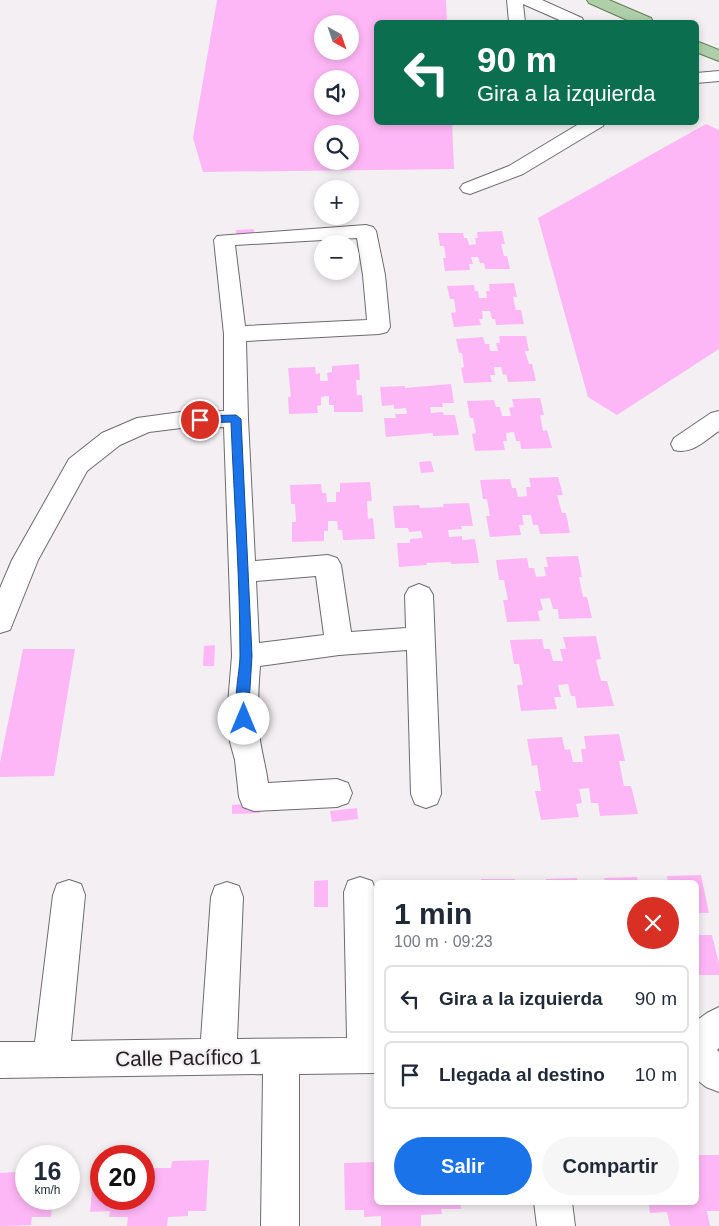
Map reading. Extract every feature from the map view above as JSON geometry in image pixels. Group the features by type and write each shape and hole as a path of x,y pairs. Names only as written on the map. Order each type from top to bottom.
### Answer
{"main road":[{"path":"595,0 640,20"},
{"path":"699,47 719,56"}],"street":[{"path":"515,0 517,20"},
{"path":"528,0 572,20"},
{"path":"699,78 719,76"},
{"path":"470,188 516,170 591,125"},
{"path":"235,334 379,327 374,275 366,231 224,240 235,334 236,419 246,656 243,704 245,742 250,760 254,796 337,793"},
{"path":"0,622 25,560 78,465 111,440 145,424 236,419"},
{"path":"683,444 719,419"},
{"path":"242,572 328,565 339,644"},
{"path":"419,595 426,794"},
{"path":"246,656 339,644 420,638"},
{"path":"360,892 370,1055"},
{"path":"51,1060 69,895"},
{"path":"218,1058 227,897"},
{"path":"699,1042 719,1025"},
{"name":"Calle Pacífico 1","path":"0,1060 370,1055"},
{"path":"280,1226 281,1057"},
{"path":"699,1059 719,1074"},
{"path":"553,1205 556,1226"}],"building":[{"path":"217,0 446,0 447,20 374,20 374,125 452,125 454,169 203,172 193,138"},
{"path":"706,124 719,130 719,349 617,415 588,397 538,218"},
{"path":"254,229 254,234 236,234 236,230"},
{"path":"502,231 505,244 501,244 504,256 507,256 510,269 485,269 484,263 480,263 478,257 471,257 473,264 469,264 470,270 445,271 443,258 446,258 444,246 440,246 438,233 463,233 469,245 476,244 477,232"},
{"path":"514,283 517,297 513,297 516,310 521,310 524,324 496,325 490,311 482,311 483,319 479,319 481,325 454,327 451,313 456,312 454,299 450,299 447,286 474,285 475,291 478,291 479,298 487,298 486,291 490,291 489,284"},
{"path":"499,336 526,336 529,351 525,351 529,364 532,364 536,381 508,382 506,374 503,375 501,367 494,367 495,375 490,375 492,382 464,383 461,368 464,367 462,353 459,353 456,339 483,337 485,344 489,344 490,351 498,351 496,343 500,343"},
{"path":"359,364 360,380 356,380 357,395 362,395 363,412 334,412 334,405 329,405 329,396 321,397 321,405 317,406 318,413 289,414 288,397 291,397 288,368 315,367 316,374 320,373 320,381 328,381 327,373 332,372 332,366"},
{"path":"451,384 454,403 442,403 443,407 430,407 431,413 443,412 444,415 455,415 459,435 433,436 433,433 386,437 384,418 396,418 395,414 407,414 406,408 394,409 394,405 382,406 380,387 405,386 405,388"},
{"path":"540,398 544,415 540,415 543,431 547,430 552,448 521,449 520,441 516,441 514,432 506,433 507,441 503,441 505,450 475,451 472,434 476,433 473,418 470,418 467,401 494,400 496,407 500,407 502,416 511,416 509,408 514,407 512,399"},
{"path":"431,461 434,472 421,473 419,462"},
{"path":"558,477 563,495 557,495 562,513 566,513 570,533 540,534 538,525 533,525 531,515 522,515 524,525 519,525 521,535 490,537 486,516 490,516 487,499 483,499 480,480 510,479 512,488 516,488 518,497 527,496 526,487 531,487 529,478"},
{"path":"370,482 372,501 367,501 368,519 373,518 375,539 343,540 342,530 338,530 337,521 328,521 328,531 324,531 324,541 292,542 292,522 296,522 295,504 291,504 290,485 321,484 322,493 326,493 327,502 336,502 336,492 340,492 340,483"},
{"path":"469,503 473,526 461,526 462,529 448,530 449,537 462,536 462,540 475,539 479,563 426,563 427,565 399,567 397,543 410,543 410,539 423,538 421,531 409,532 408,528 395,528 393,506 419,505 420,508 444,507 443,504"},
{"path":"578,556 582,577 579,577 583,597 587,597 592,618 559,619 558,609 553,609 550,598 540,599 543,610 538,611 540,621 507,622 503,600 508,600 504,580 499,580 496,560 527,558 529,568 534,568 536,577 546,576 544,567 548,567 546,557"},
{"path":"596,636 601,659 596,660 601,681 607,681 614,706 577,708 575,696 571,696 568,684 558,685 561,697 554,697 557,709 521,711 517,685 523,685 519,664 514,664 510,640 542,639 544,649 550,649 553,661 563,661 560,649 566,649 563,637"},
{"path":"215,645 214,666 203,666 204,646"},
{"path":"23,649 75,649 54,776 0,777 0,762"},
{"path":"619,734 625,761 619,761 624,786 631,786 638,814 600,816 598,803 591,803 589,788 579,789 582,803 576,804 579,817 541,820 535,791 541,791 537,765 532,766 527,739 562,737 565,750 570,749 573,762 583,762 581,749 586,749 584,736"},
{"path":"259,803 260,813 232,814 232,805"},
{"path":"357,808 358,819 332,822 330,811"},
{"path":"701,875 709,913 699,913 699,880 668,880 667,876"},
{"path":"637,877 638,880 604,880 604,878"},
{"path":"577,878 578,880 546,880"},
{"path":"481,879 515,879 515,880"},
{"path":"328,880 328,907 314,907 314,881"},
{"path":"699,935 712,935 719,964 719,975 699,975"},
{"path":"699,1155 719,1155 719,1211 707,1211 710,1226 670,1226 667,1212 650,1213 649,1205 699,1205"},
{"path":"209,1160 206,1211 188,1211 188,1216 168,1217 167,1226 127,1226 128,1217 109,1217 110,1211 90,1212 90,1210 155,1210 155,1168 171,1168 172,1161"},
{"path":"374,1162 374,1205 460,1205 461,1209 441,1209 442,1214 421,1215 421,1226 381,1226 381,1216 364,1217 364,1210 345,1210 344,1163"},
{"path":"15,1172 15,1210 52,1210 51,1217 32,1217 31,1225 0,1226 0,1173"}],"route":[{"path":"200,420 236,419 246,656 244,719"}]}
